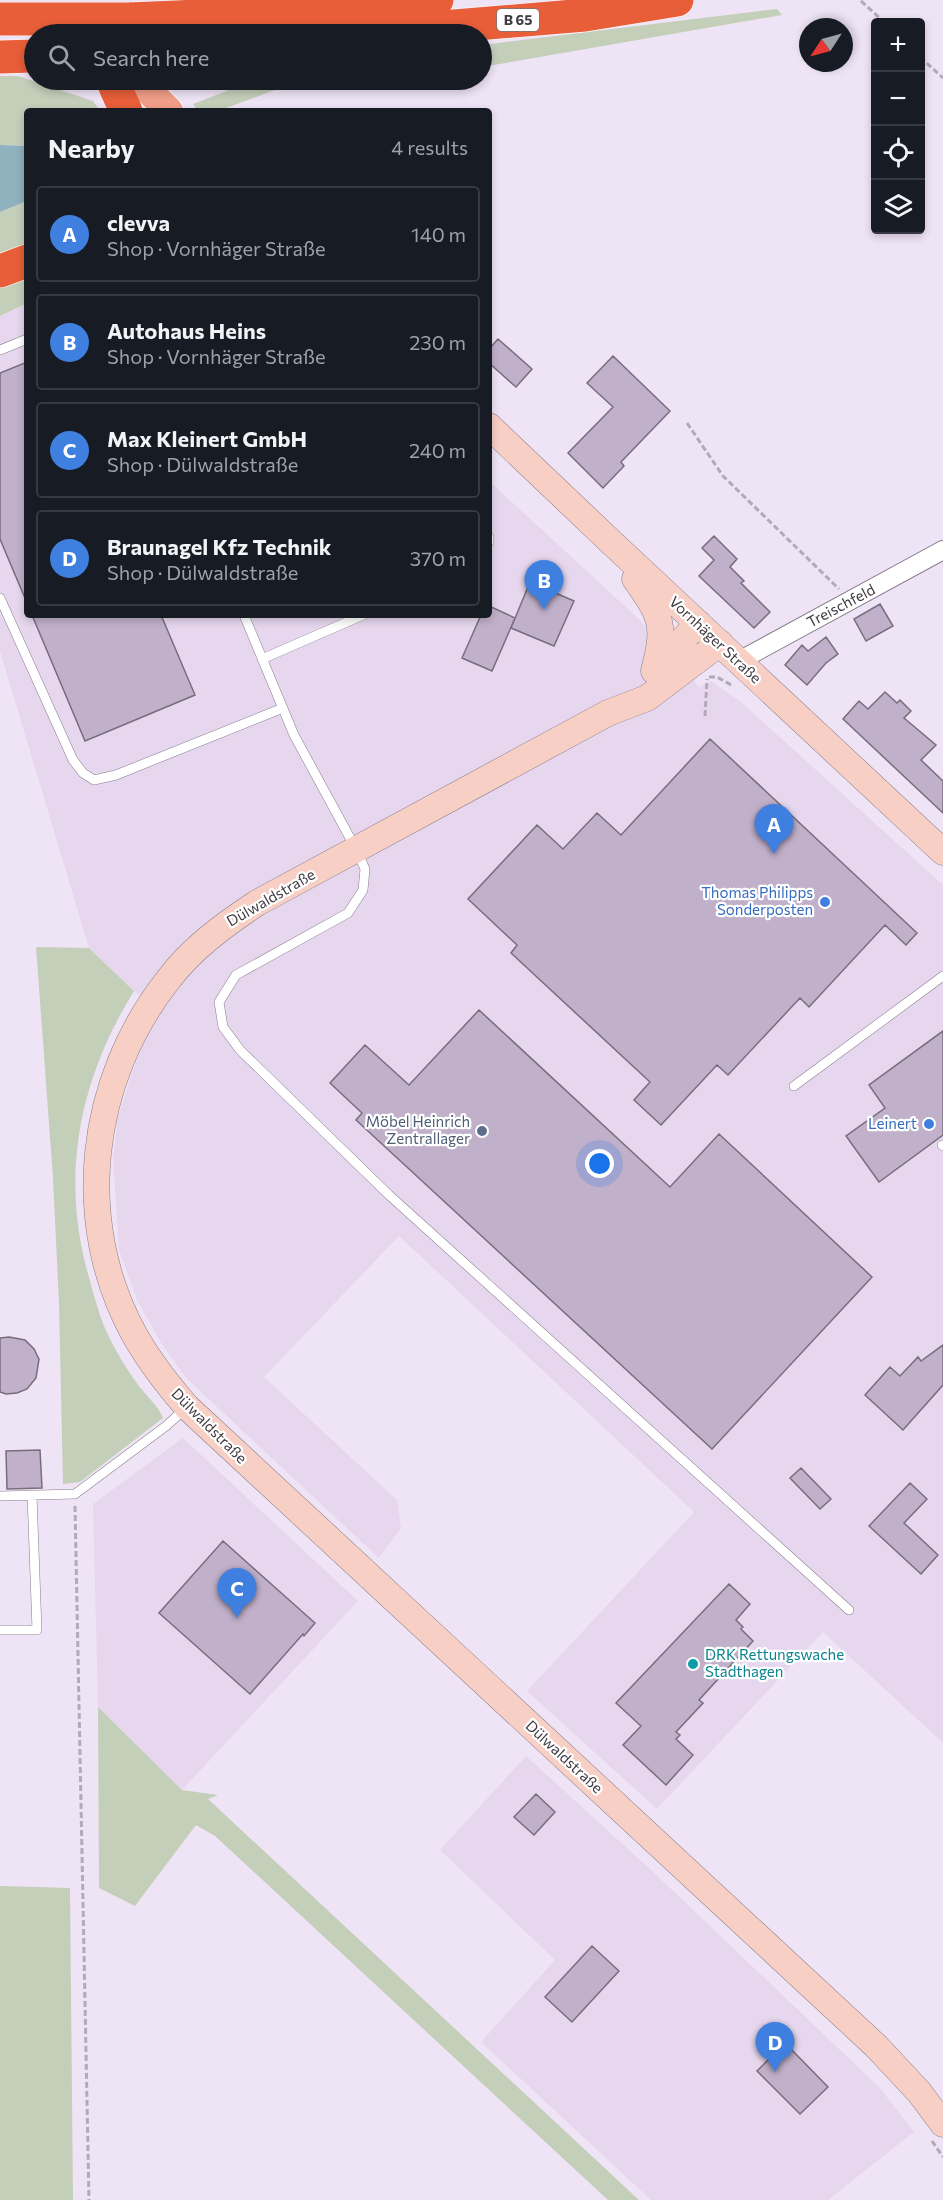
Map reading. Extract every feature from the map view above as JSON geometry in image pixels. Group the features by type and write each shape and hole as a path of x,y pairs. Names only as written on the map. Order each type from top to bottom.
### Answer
{"highway":[{"path":"0,19 129,19 337,10 437,0"},
{"name":"B 65","path":"477,24 585,15 677,0"},
{"path":"0,272 24,262"}],"main road":[{"path":"22,0 48,24"},
{"path":"53,0 79,24"},
{"path":"122,90 138,108"},
{"path":"123,90 162,108"}],"street":[{"name":"Vornhäger Straße","path":"492,429 943,852"},
{"path":"612,543 653,605 660,621 661,643 654,671"},
{"name":"Treischfeld","path":"739,661 943,550"},
{"name":"Dülwaldstraße","path":"608,713 654,671 698,623"},
{"name":"Dülwaldstraße","path":"720,643 647,698 608,713 257,903 220,928 193,952 168,978 145,1010 124,1051 107,1097 97,1158 95,1197 101,1245 114,1289 133,1332 157,1372 187,1407 876,2046 919,2092 935,2130"}],"lane":[{"path":"0,350 24,340"},
{"path":"0,598 74,760 83,773 94,780 116,775 283,708"},
{"path":"245,618 294,735 365,869 363,890 348,913 236,975 219,1002 223,1027 240,1050 389,1195 849,1610"},
{"path":"262,659 356,618"},
{"path":"794,1086 943,976"},
{"path":"0,1496 75,1494 166,1426 187,1407"},
{"path":"0,1630 36,1630 32,1495"}],"path":[{"path":"861,1 880,18"},
{"path":"925,61 943,78"},
{"path":"687,423 723,476 850,601"},
{"path":"705,716 707,678"},
{"path":"75,1494 90,2200"},
{"path":"935,2130 943,2157"}],"shaded area":[{"path":"24,304 24,618 492,618 492,484 640,620 699,687 711,681 741,702 943,885 943,1743 823,1632 657,1809 527,1691 694,1512 399,1236 264,1377 397,1500 401,1528 379,1558 186,1378 161,1343 137,1300 119,1250 113,1158 118,1117 132,1073 145,1038 160,1015 89,948 0,651 0,316"},
{"path":"183,1438 358,1601 182,1790 98,1707 93,1504"},
{"path":"526,1756 649,1868 880,2088 914,2132 828,2200 651,2200 481,2042 555,1960 440,1850"}],"green space":[{"path":"777,9 782,15 492,65 492,44"},
{"path":"0,76 24,78 24,90 60,90 93,101 98,108 24,108 24,146 0,145"},
{"path":"229,90 275,90 226,108 196,108 193,104"},
{"path":"24,202 24,248 0,258 0,212"},
{"path":"24,277 24,304 0,316 0,287"},
{"path":"36,947 89,948 134,991 115,1024 88,1092 80,1128 76,1163 76,1200 80,1237 88,1274 105,1328 128,1371 163,1418 80,1482 63,1484 59,1303 53,1178"},
{"path":"98,1707 182,1790 218,1795 208,1799 639,2200 608,2200 215,1836 196,1825 135,1906 99,1888"},
{"path":"0,1886 70,1888 73,2200 0,2200"}],"water":[{"path":"0,145 24,146 24,202 0,212"}],"building":[{"path":"498,339 532,369 516,387 492,366 492,346"},
{"path":"613,356 670,411 621,462 624,466 603,488 568,453 613,407 587,383"},
{"path":"24,363 24,596 0,539 0,373"},
{"path":"714,536 737,559 730,567 744,581 741,583 770,612 754,628 699,576 714,560 702,548"},
{"path":"530,582 574,601 554,646 511,628"},
{"path":"880,604 893,626 866,641 854,619"},
{"path":"492,607 515,618 492,671 462,658 480,618 492,618"},
{"path":"33,618 162,618 195,695 85,741"},
{"path":"826,637 838,654 826,663 807,685 785,665 802,645 808,651"},
{"path":"885,692 897,703 900,700 911,711 904,718 936,745 921,760 943,781 943,813 843,719 859,701 868,709"},
{"path":"710,739 917,933 906,945 885,925 809,1007 800,998 728,1075 717,1065 661,1125 634,1100 650,1082 511,953 517,945 468,899 537,825 563,849 597,813 621,835"},
{"path":"479,1010 670,1187 719,1134 872,1277 712,1449 356,1120 362,1113 330,1083 365,1045 409,1085"},
{"path":"943,1031 943,1135 879,1182 846,1136 885,1108 869,1085"},
{"path":"0,1338 25,1340 34,1349 39,1359 36,1378 27,1389 6,1394 0,1392"},
{"path":"943,1345 943,1385 903,1430 865,1395 890,1367 900,1376 918,1357 921,1361"},
{"path":"40,1450 42,1488 7,1489 6,1451"},
{"path":"801,1468 831,1499 820,1509 790,1478"},
{"path":"910,1483 927,1499 904,1523 938,1555 921,1574 869,1526"},
{"path":"223,1541 315,1623 250,1694 159,1613"},
{"name":"DRK Rettungswache Stadthagen","path":"729,1584 750,1604 736,1620 753,1641 699,1700 703,1703 676,1732 680,1735 676,1739 693,1755 666,1785 623,1745 641,1726 616,1703"},
{"path":"536,1794 555,1812 534,1835 514,1817"},
{"path":"592,1946 619,1971 572,2022 545,1997"},
{"path":"785,2043 828,2087 800,2114 757,2071"}],"place":[{"name":"Autohaus Heins","path":"544,610"},
{"name":"clevva","path":"774,854"},
{"name":"Thomas Philipps Sonderposten","path":"825,902"},
{"name":"Leinert","path":"929,1124"},
{"name":"Möbel Heinrich Zentrallager","path":"482,1131"},
{"name":"Max Kleinert GmbH","path":"237,1618"},
{"name":"DRK Rettungswache Stadthagen","path":"693,1664"},
{"name":"Braunagel Kfz Technik","path":"775,2072"}]}
